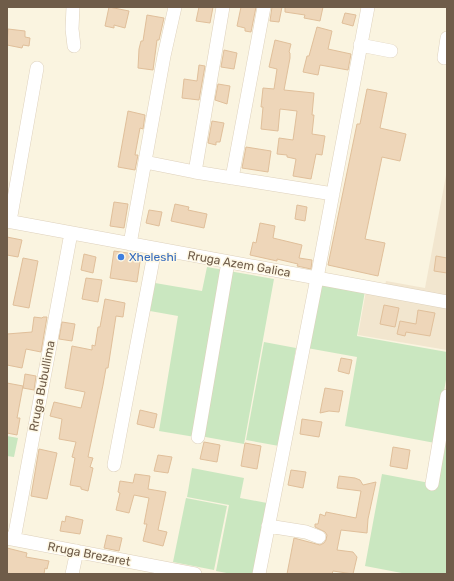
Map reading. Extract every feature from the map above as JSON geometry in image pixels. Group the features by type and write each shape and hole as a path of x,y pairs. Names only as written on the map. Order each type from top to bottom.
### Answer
{"street":[{"path":"73,7 72,29 74,46"},
{"path":"130,244 174,7"},
{"path":"195,172 223,7"},
{"path":"232,178 264,7"},
{"path":"259,574 368,7"},
{"path":"444,58 447,38"},
{"path":"360,46 391,51"},
{"path":"9,221 37,68"},
{"path":"145,162 195,172 333,194"},
{"name":"Rruga Azem Galica","path":"9,221 447,302"},
{"name":"Rruga Bubullima","path":"10,539 71,233"},
{"path":"114,465 155,249"},
{"path":"198,436 228,262"},
{"path":"432,484 447,396"},
{"path":"268,526 306,532 319,537"},
{"name":"Rruga Brezaret","path":"10,539 77,552 159,571 195,574"},
{"path":"72,574 77,552"}],"shaded area":[{"path":"447,170 447,350 358,335 366,291 384,294 386,281 425,288"}],"green space":[{"path":"207,267 224,270 195,437 159,431 178,316 150,311 155,283 202,291"},
{"path":"229,271 274,279 244,444 200,436"},
{"path":"319,283 365,291 357,336 447,352 447,374 435,443 345,426 357,357 307,348"},
{"path":"264,342 296,348 279,446 246,440"},
{"path":"447,419 447,574 407,574 365,566 382,474 435,484"},
{"path":"7,436 18,438 14,457 7,456"},
{"path":"192,468 244,478 240,498 267,503 253,574 232,574 216,571 229,505 187,497"},
{"path":"186,498 227,506 214,570 173,562"}],"building":[{"path":"109,7 129,11 125,28 114,25 114,28 105,26"},
{"path":"199,7 213,7 210,23 196,21"},
{"path":"241,7 256,7 251,32 245,31 245,28 237,26"},
{"path":"272,7 282,7 279,22 270,21"},
{"path":"285,7 323,7 320,21 304,18 305,15 285,12"},
{"path":"345,13 356,15 353,26 342,23"},
{"path":"147,15 164,18 159,40 157,40 153,70 138,68 139,49 141,41 143,41"},
{"path":"317,27 332,31 328,49 351,54 348,70 320,65 318,75 303,72"},
{"path":"8,29 25,31 25,37 30,38 29,46 23,45 22,48 7,45"},
{"path":"275,40 291,44 284,90 314,93 312,134 325,136 322,155 316,154 311,179 293,176 296,159 287,157 287,155 277,154 279,138 293,140 297,111 280,109 278,131 261,129 263,88 274,89 277,69 269,67"},
{"path":"224,50 237,53 234,69 221,67"},
{"path":"199,65 205,66 199,100 182,98 184,79 197,81"},
{"path":"218,84 230,86 227,104 215,100"},
{"path":"367,89 387,93 380,128 406,134 400,161 382,157 365,239 385,243 378,276 328,265 357,124 360,124"},
{"path":"128,111 145,115 143,129 140,128 135,155 138,155 135,170 118,167"},
{"path":"212,121 224,123 220,142 216,142 216,145 208,143"},
{"path":"246,147 271,151 268,172 242,168"},
{"path":"114,202 128,204 124,228 110,226"},
{"path":"175,204 189,207 188,210 207,214 204,228 171,221"},
{"path":"297,205 307,207 305,221 295,219"},
{"path":"149,210 162,212 159,226 146,223"},
{"path":"260,223 275,226 273,238 302,245 299,258 312,260 311,269 277,259 277,261 250,255 253,242 256,243"},
{"path":"7,237 22,240 18,257 7,255"},
{"path":"114,251 141,255 137,282 110,278"},
{"path":"84,254 96,257 93,273 81,270"},
{"path":"436,256 447,258 447,273 434,271"},
{"path":"23,258 38,261 29,308 13,305"},
{"path":"86,278 102,280 98,302 82,299"},
{"path":"105,299 125,303 123,317 116,316 108,368 106,368 88,457 93,458 90,467 93,468 88,491 81,489 81,487 70,485 75,458 72,457 76,442 59,439 62,419 50,416 54,402 81,408 85,392 65,388 72,346 92,350 92,345 95,346"},
{"path":"384,305 399,308 395,327 380,324"},
{"path":"418,310 435,313 430,336 406,332 405,336 397,334 400,321 416,324"},
{"path":"34,317 47,317 41,352 26,349 22,368 7,365 7,334 32,332"},
{"path":"62,322 75,324 72,341 59,339"},
{"path":"341,358 352,360 349,374 338,371"},
{"path":"25,374 36,376 34,390 23,388"},
{"path":"7,383 23,386 17,418 20,418 17,435 7,433"},
{"path":"325,388 343,391 339,412 329,411 320,413"},
{"path":"140,410 157,414 154,428 137,424"},
{"path":"302,419 322,422 319,437 300,434"},
{"path":"204,442 220,445 217,462 200,459"},
{"path":"245,443 261,446 257,469 241,466"},
{"path":"393,447 410,450 407,469 390,466"},
{"path":"39,449 57,453 47,499 31,496"},
{"path":"158,455 172,457 168,473 154,471"},
{"path":"291,470 306,472 303,488 288,485"},
{"path":"135,474 150,476 148,489 166,492 158,530 167,532 163,546 143,541 147,524 144,524 149,498 134,495 129,513 116,510 120,493 118,492 120,481 133,483"},
{"path":"339,476 355,478 360,480 363,485 376,482 368,519 367,533 341,530 337,550 353,552 357,557 353,574 333,571 332,574 287,574 294,538 320,545 326,540 327,535 325,532 315,527 315,524 318,524 320,514 325,516 326,512 356,518 361,491 337,488"},
{"path":"66,516 83,520 80,534 60,531 62,521 65,522"},
{"path":"107,535 122,538 119,551 104,548"},
{"path":"7,548 27,553 26,557 49,561 47,569 45,568 44,574 7,574"}],"place":[{"name":"Xheleshi","path":"121,257"}]}
